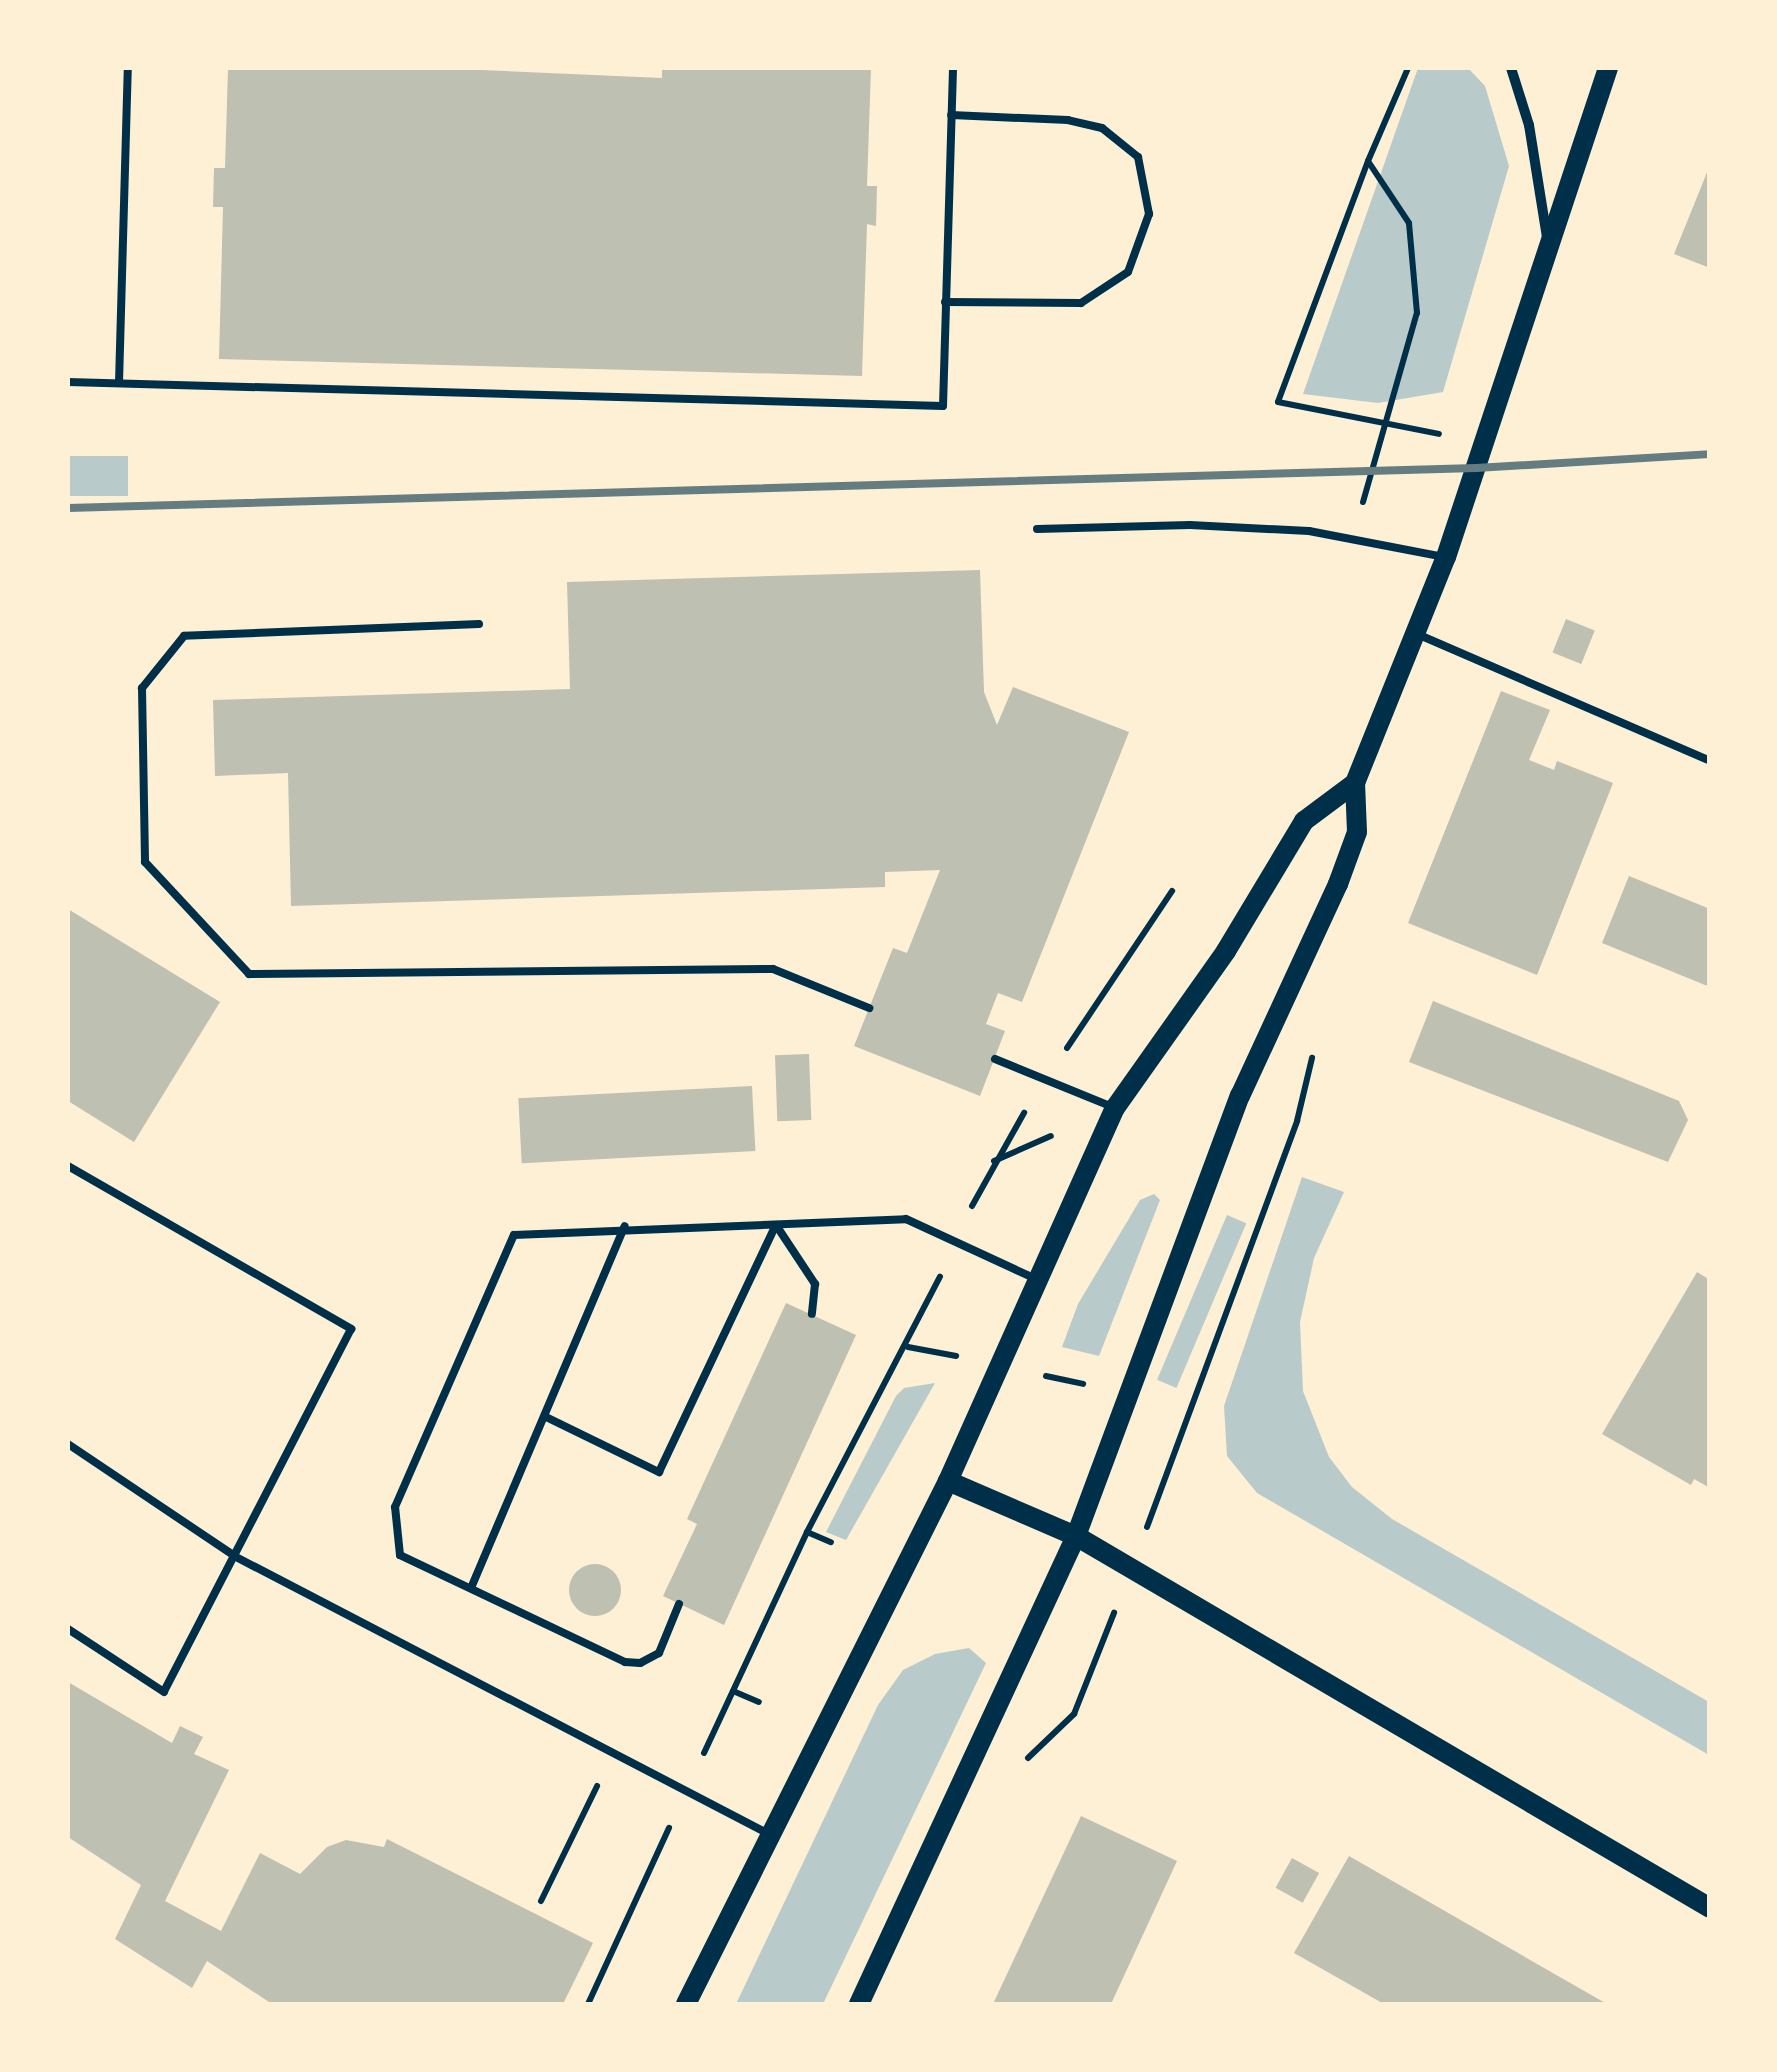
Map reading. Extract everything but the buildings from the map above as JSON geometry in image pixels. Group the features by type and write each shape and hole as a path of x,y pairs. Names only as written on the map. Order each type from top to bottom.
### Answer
{"main road":[{"path":"859,2004 1076,1536 1240,1096 1338,884 1357,832 1354,782 1418,634 1446,557 1608,68"},
{"path":"686,2004 767,1834 948,1481 1114,1108 1226,951 1304,820 1354,782"},
{"path":"948,1481 1076,1536 1710,1908"}],"street":[{"path":"1511,68 1530,126 1548,245"}],"lane":[{"path":"118,383 128,68"},
{"path":"68,382 942,406 952,68"},
{"path":"946,302 1080,303 1128,272 1148,214 1138,156 1102,128 1068,120 951,115"},
{"path":"1036,530 1190,525 1309,530 1446,557"},
{"path":"478,624 184,636 142,688 144,862 250,974 773,969 869,1008"},
{"path":"1418,634 1710,762"},
{"path":"994,1059 1114,1108"},
{"path":"68,1166 350,1329 164,1692 68,1629"},
{"path":"680,1604 659,1653 640,1663 624,1662 400,1555 396,1506 514,1235 625,1226 906,1219 1036,1279"},
{"path":"776,1224 815,1284 812,1314"},
{"path":"546,1417 659,1472 776,1224"},
{"path":"471,1588 625,1226"},
{"path":"68,1444 236,1557 767,1834"}],"path":[{"path":"1408,68 1368,161 1278,402 1485,442"},
{"path":"1309,530 1362,504 1418,313 1418,268 1410,223 1368,161"},
{"path":"992,1161 1172,891"},
{"path":"1017,1774 1074,1714 1297,1121 1317,1042"},
{"path":"588,2004 807,1532 908,1346"},
{"path":"807,1532 830,1542"},
{"path":"733,1691 759,1702"},
{"path":"541,1901 612,1753"}],"shaded area":[{"path":"1418,68 1468,68 1485,86 1509,166 1443,392 1378,403 1303,394"},
{"path":"68,456 128,456 128,496 68,496"},
{"path":"1302,1177 1344,1192 1314,1258 1300,1322 1303,1391 1329,1457 1352,1487 1392,1519 1709,1702 1709,1755 1257,1493 1227,1456 1224,1406"},
{"path":"1154,1194 1160,1200 1099,1356 1062,1347 1078,1304 1140,1200"},
{"path":"1227,1215 1246,1223 1176,1388 1157,1380"},
{"path":"935,1383 846,1540 826,1532 896,1396 904,1388"},
{"path":"969,1648 986,1663 823,2004 736,2004 878,1705 903,1670 935,1654"}],"railway":[{"path":"68,508 1476,468 1710,454"}]}
